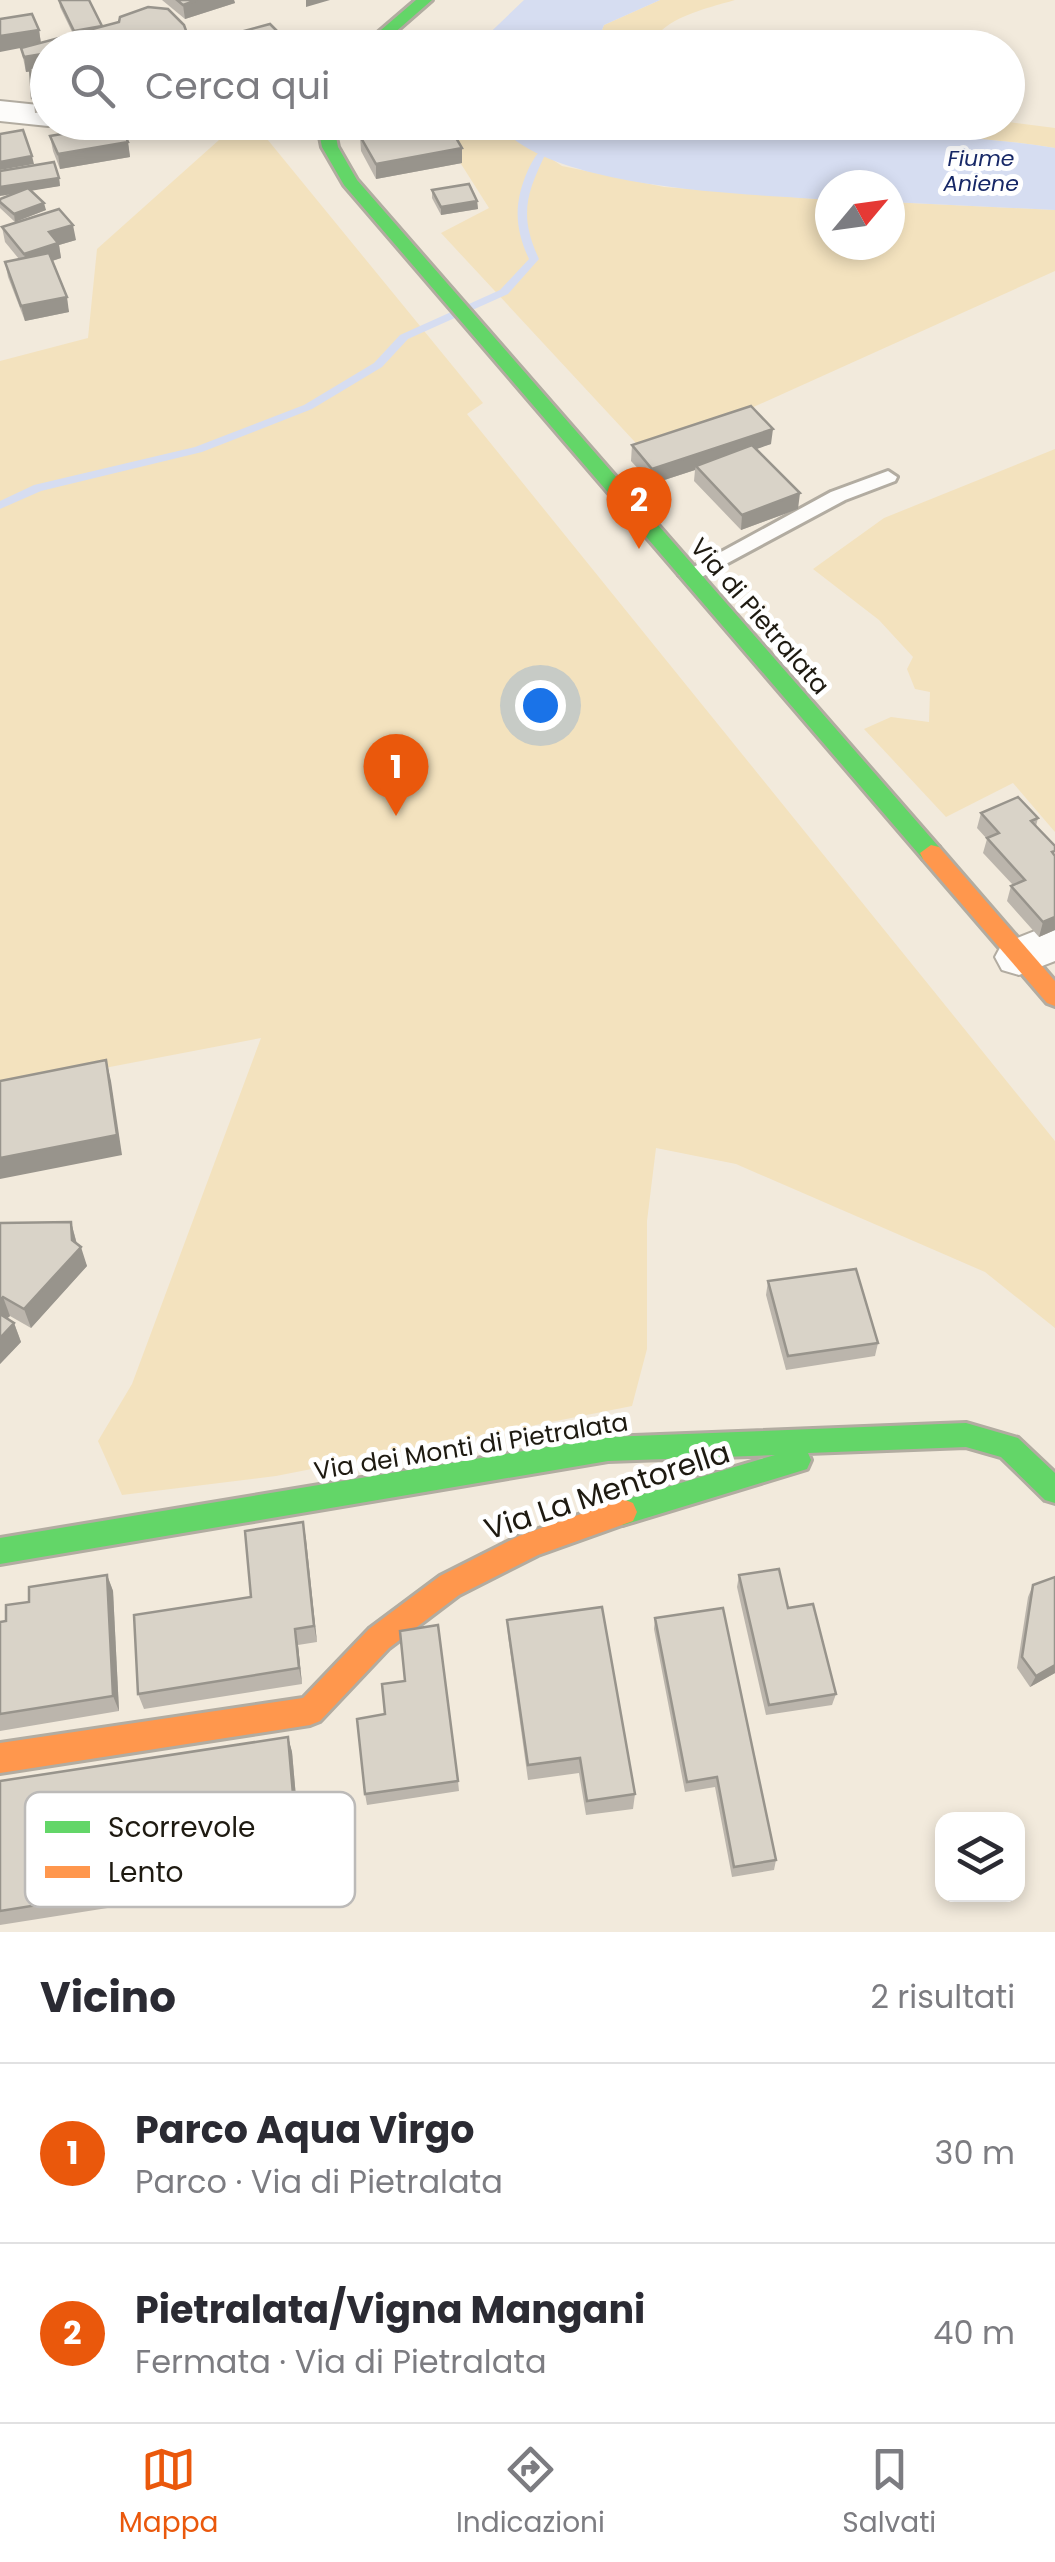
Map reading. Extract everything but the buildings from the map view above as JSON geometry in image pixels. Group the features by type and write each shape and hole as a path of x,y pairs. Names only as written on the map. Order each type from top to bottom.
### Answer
{"street":[{"path":"388,30 424,0"},
{"path":"0,111 30,114"},
{"name":"Via di Pietralata","path":"328,140 350,182 688,576 1037,949 1055,997"},
{"name":"Via dei Monti di Pietralata","path":"0,1551 608,1450 930,1433 986,1439 1009,1447 1055,1491"},
{"name":"Via La Mentorella","path":"0,1758 310,1711 340,1668 377,1634 418,1602 496,1556 868,1437"}],"lane":[{"path":"688,576 838,496 888,477"}],"shaded area":[{"path":"660,0 735,0 698,11 662,30 602,30 604,25"},
{"path":"1025,124 1055,128 1055,148 986,140 1025,140"},
{"path":"219,140 268,140 483,403 467,414 1055,1141 1055,1328 985,1272 736,1164 656,1148 647,1221 647,1349 632,1406 276,1476 122,1495 98,1441 132,1384 261,1038 0,1088 0,361 88,338 97,249"},
{"path":"446,140 523,140 562,166 664,187 815,199 815,260 905,260 905,203 1055,210 1055,271 647,455 441,233 489,208"},
{"path":"1055,449 1055,832 1013,783 946,817 864,729 891,717 929,722 930,692 915,689 907,669 913,657 879,620 813,569 884,518"}],"water":[{"path":"524,0 660,0 604,25 602,30 493,30"},
{"name":"Fiume Aniene","path":"517,140 1009,142 1055,148 1055,210 905,203 905,170 815,170 815,199 652,184 559,162"}],"waterway":[{"path":"0,505 38,488 198,450 308,407 378,365 404,337 504,292 534,259 523,230 521,205 541,153"}],"traffic: fast":[{"path":"389,30 425,0"},
{"path":"329,140 350,182 931,853"},
{"path":"0,1551 608,1449 966,1435 1009,1447 1055,1491"},
{"path":"623,1512 798,1460"}],"traffic: slow":[{"path":"931,853 1055,997"},
{"path":"0,1758 310,1711 379,1639 450,1586 529,1545 623,1512"}],"place":[{"name":"Pietralata/Vigna Mangani","path":"639,549"},
{"name":"Parco Aqua Virgo","path":"396,816"}]}
